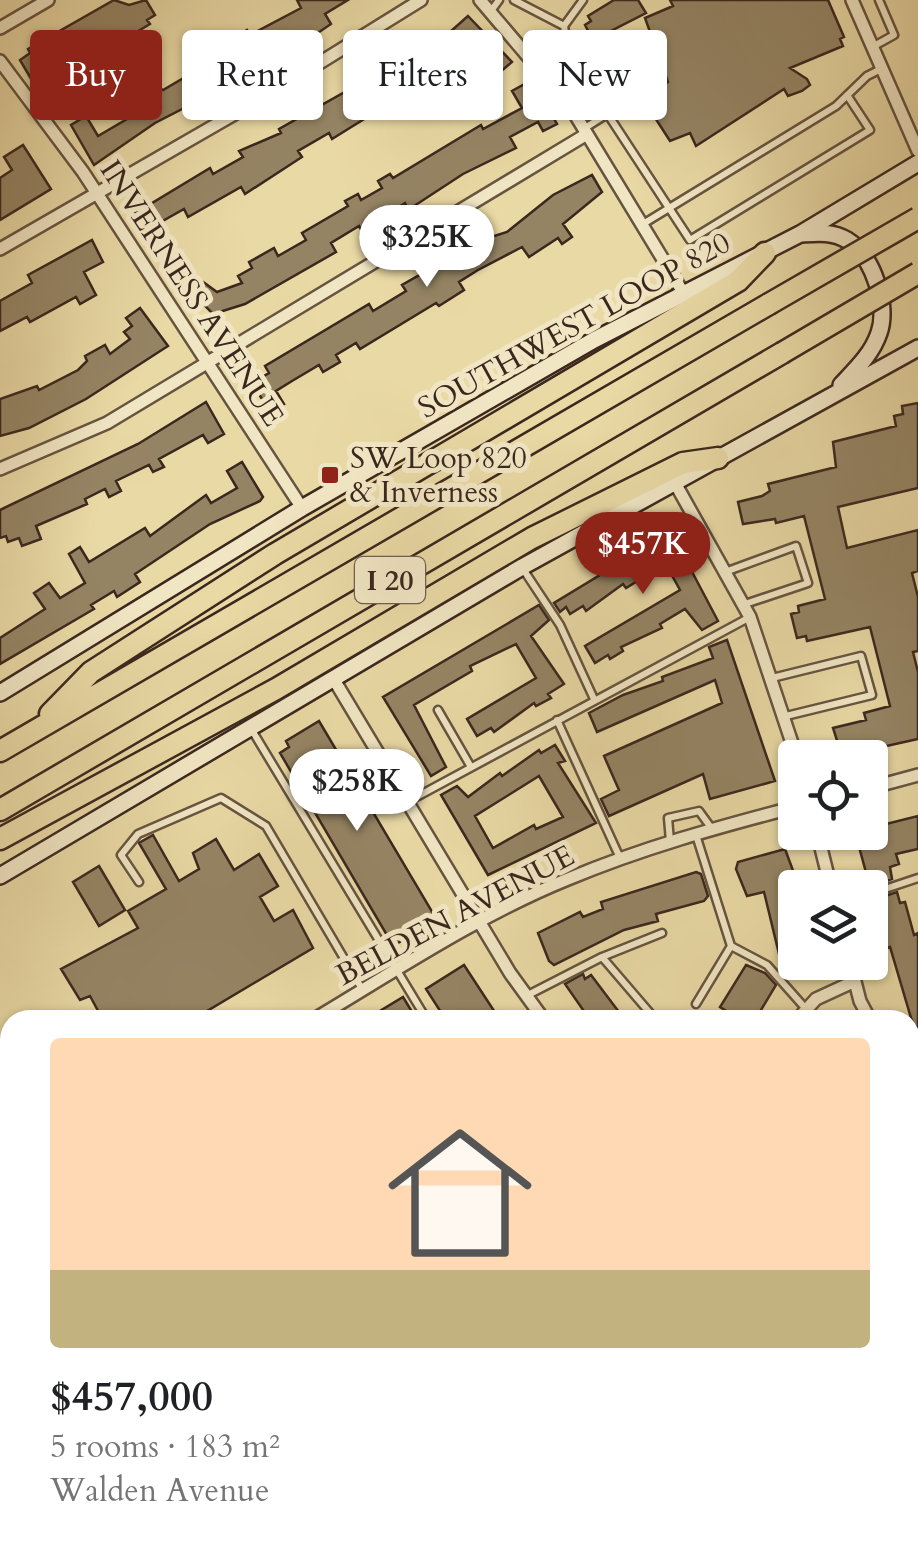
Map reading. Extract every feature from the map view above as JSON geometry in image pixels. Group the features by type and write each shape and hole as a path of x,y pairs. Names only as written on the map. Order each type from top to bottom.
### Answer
{"highway":[{"name":"I 20","path":"0,750 918,218"},
{"path":"30,733 92,672 289,546 738,282 764,253"},
{"name":"I 20","path":"0,810 918,274"},
{"path":"0,839 276,690 532,538 683,463 718,458"}],"main road":[{"name":"SOUTHWEST LOOP 820","path":"0,693 302,508 594,340 800,234 918,163"},
{"path":"800,234 828,233 856,247 882,300 882,322 874,346 832,395"},
{"path":"0,876 522,567 918,348"}],"street":[{"path":"0,28 48,0"},
{"path":"0,249 271,94 421,0"},
{"path":"480,0 495,6 523,43"},
{"path":"852,0 918,150"},
{"name":"INVERNESS AVENUE","path":"0,61 96,192 302,508"},
{"path":"578,120 684,294"},
{"path":"0,469 107,423 585,131"},
{"path":"675,483 750,617 792,740"},
{"path":"333,678 479,924 536,1010"},
{"path":"888,783 918,775"},
{"name":"BELDEN AVENUE","path":"329,1010 479,924 566,880 670,841 778,812"},
{"path":"806,1009 854,981 866,1010"}],"lane":[{"path":"514,0 564,26"},
{"path":"565,30 584,0"},
{"path":"874,46 894,35 879,0"},
{"path":"642,224 847,95 866,76 883,68"},
{"path":"615,120 690,240 870,130 847,95"},
{"path":"585,131 599,120"},
{"path":"725,572 796,546 808,583 744,604"},
{"path":"522,567 560,624 594,699"},
{"path":"409,801 750,617"},
{"path":"772,678 861,656 872,695 786,716"},
{"path":"438,710 471,768"},
{"path":"557,720 621,859"},
{"path":"250,726 421,1010"},
{"path":"139,882 121,855 138,834 222,798 266,826 362,990"},
{"path":"670,841 668,818 699,811 712,829"},
{"path":"696,834 731,946 767,965 806,1009"},
{"path":"888,888 918,878"},
{"path":"526,996 602,957 662,934"},
{"path":"696,1004 731,946"},
{"path":"602,957 647,1010"}],"building":[{"path":"114,0 129,5 146,0 155,15 140,30 61,30"},
{"path":"297,0 348,0 325,14 331,24 322,30 259,30 301,8"},
{"path":"614,0 638,0 646,13 613,30 588,30 585,25 591,21 588,16"},
{"path":"670,0 828,0 844,37 840,39 843,46 790,68 807,79 810,85 802,91 788,96 784,89 696,146 690,133 670,141 656,120 667,120 667,30 649,30 645,18 673,6"},
{"path":"468,16 481,30 452,30"},
{"path":"30,53 30,77 20,60"},
{"path":"503,53 512,62 503,70"},
{"path":"182,79 182,109 162,119 162,89"},
{"path":"523,85 523,120 555,120 557,124 543,131 538,122 510,137 516,148 463,174 408,210 405,203 362,231 359,226 331,243 336,252 245,304 213,314 190,290 199,279 217,292 242,283 238,276 252,268 249,262 274,248 278,256 306,240 302,233 348,206 345,201 358,194 361,200 382,188 378,181 390,174 393,178 481,125 483,129 522,108 512,91"},
{"path":"343,93 343,120 363,120 332,139 329,133 298,151 302,157 245,194 241,187 188,217 184,209 161,222 176,252 164,259 134,214 210,168 213,174 243,157 239,151 281,133 279,129 295,120 323,120 323,104"},
{"path":"88,120 98,136 125,120 161,120 94,165 71,125"},
{"path":"23,145 51,189 0,220 0,178 12,170 4,157"},
{"path":"592,175 602,192 563,224 572,237 562,244 558,238 529,257 522,247 478,270 459,282 464,290 439,306 436,303 360,349 356,343 336,355 340,362 323,372 319,365 276,391 284,404 270,412 252,383 269,373 265,366 369,304 373,311 406,291 402,285 479,241 507,232 553,195"},
{"path":"92,240 103,262 84,272 96,295 80,304 76,297 30,322 27,317 0,331 0,301 32,283 28,275"},
{"path":"140,308 168,346 86,399 29,428 0,436 0,399 37,386 39,390 78,370 87,361 85,356 105,345 110,354 130,339 124,332 132,326 126,318"},
{"path":"206,402 224,434 208,443 203,435 159,459 164,467 153,472 149,465 116,481 121,491 109,497 105,489 85,499 87,504 36,526 41,539 22,546 19,538 8,542 6,536 0,538 0,510 138,444"},
{"path":"918,403 918,488 838,507 847,548 918,530 918,571 912,573 918,597 918,651 913,652 918,672 918,739 888,746 888,740 837,740 833,728 866,720 864,713 890,706 870,627 807,641 806,636 797,638 791,614 799,612 798,606 825,599 804,516 776,523 775,519 743,524 738,502 762,496 770,491 768,484 836,467 833,442 896,426 894,416 903,414 902,406"},
{"path":"242,462 263,497 260,501 210,524 135,574 140,582 117,597 114,591 91,605 94,609 0,664 0,638 45,609 34,593 49,583 60,598 85,583 69,554 80,547 89,562 145,528 150,536 206,495 211,503 237,488 227,471"},
{"path":"671,532 718,621 702,630 685,609 660,624 662,628 621,647 623,651 610,659 608,655 595,663 585,646 680,590 670,572 666,573 660,561 637,575 639,580 626,588 623,584 586,611 583,606 570,614 566,607 560,612 554,603"},
{"path":"539,605 549,620 531,636 564,684 548,694 551,698 536,706 534,703 494,732 491,728 477,736 467,719 536,678 516,644 470,666 472,671 414,705 446,767 431,776 383,697"},
{"path":"727,640 775,781 710,799 703,774 609,816 601,799 619,790 604,756 722,703 715,680 597,732 589,713 623,695 663,681 662,677 713,658 709,647"},
{"path":"319,721 437,920 398,943 391,942 280,753 289,747 286,741"},
{"path":"555,745 565,761 558,763 596,823 488,875 441,795 457,786 468,797 500,773 502,776 539,750 541,753","holes":["539,776 563,817 536,829 534,825 493,848 475,816"]},
{"path":"918,816 918,849 896,854 899,864 890,867 892,879 888,880 888,870 865,870 860,850 888,850 888,824"},
{"path":"153,835 179,881 199,869 193,853 216,839 234,870 259,854 278,886 260,897 274,921 293,910 313,948 209,1010 98,1010 90,996 80,1000 61,969 138,928 128,911 166,889 139,843"},
{"path":"785,850 793,870 778,870 778,950 764,892 747,896 736,869 738,862"},
{"path":"99,866 125,910 99,926 73,882"},
{"path":"696,872 701,874 708,896 704,901 656,914 658,921 624,930 554,965 549,961 538,933 580,912 583,917 603,909 601,902"},
{"path":"897,892 900,903 905,902 914,935 918,933 918,1010 909,1010 890,947 888,895"},
{"path":"464,965 493,1010 440,1010 426,989"},
{"path":"746,965 765,973 776,985 761,1010 720,1007"},
{"path":"583,974 585,979 591,975 617,1010 583,1010 565,984"},
{"path":"403,997 411,1010 382,1010"}],"place":[{"name":"SW Loop 820 & Inverness","path":"330,475"}]}
